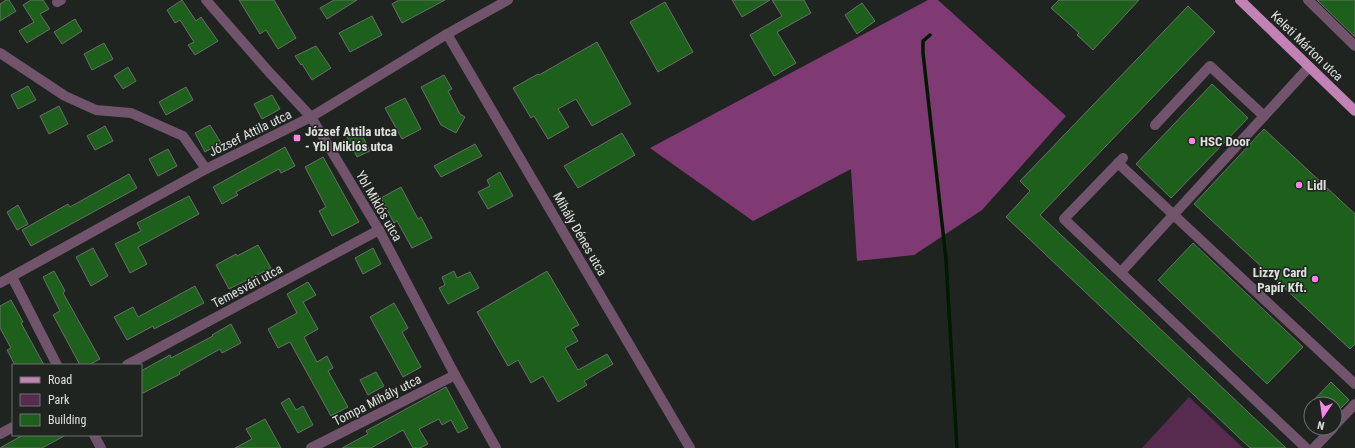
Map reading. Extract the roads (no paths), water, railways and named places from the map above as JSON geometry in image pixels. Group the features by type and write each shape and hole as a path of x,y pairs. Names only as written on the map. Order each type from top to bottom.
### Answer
{"main road":[{"name":"Keleti Márton utca","path":"1240,0 1355,111"}],"street":[{"name":"Ybl Miklós utca","path":"206,0 268,72 311,117 379,230 455,375 496,448"},
{"name":"József Attila utca","path":"0,283 206,169 311,117 447,34 508,0"},
{"path":"1308,0 1355,46"},
{"name":"Mihály Dénes utca","path":"447,34 690,448"},
{"path":"0,53 72,98 96,110 131,113 183,136 206,169"},
{"path":"1155,125 1210,66 1264,116"},
{"path":"1121,272 1309,67"},
{"path":"1306,448 1121,272 1064,220 1120,160 1173,214 1355,384"},
{"name":"Temesvári utca","path":"129,364 379,230"},
{"path":"12,276 56,364"},
{"name":"Tompa Mihály utca","path":"311,448 455,375"},
{"path":"1343,417 1355,404"},
{"path":"0,434 12,428"},
{"path":"95,436 101,448"},
{"path":"1314,448 1325,436"}],"waterway":[{"path":"930,35 923,41 923,53 946,259 957,448"}],"place":[{"name":"József Attila utca - Ybl Miklós utca","path":"297,138"},
{"name":"HSC Door","path":"1192,141"},
{"name":"Lidl","path":"1299,185"},
{"name":"Lizzy Card Papír Kft.","path":"1315,279"}]}
